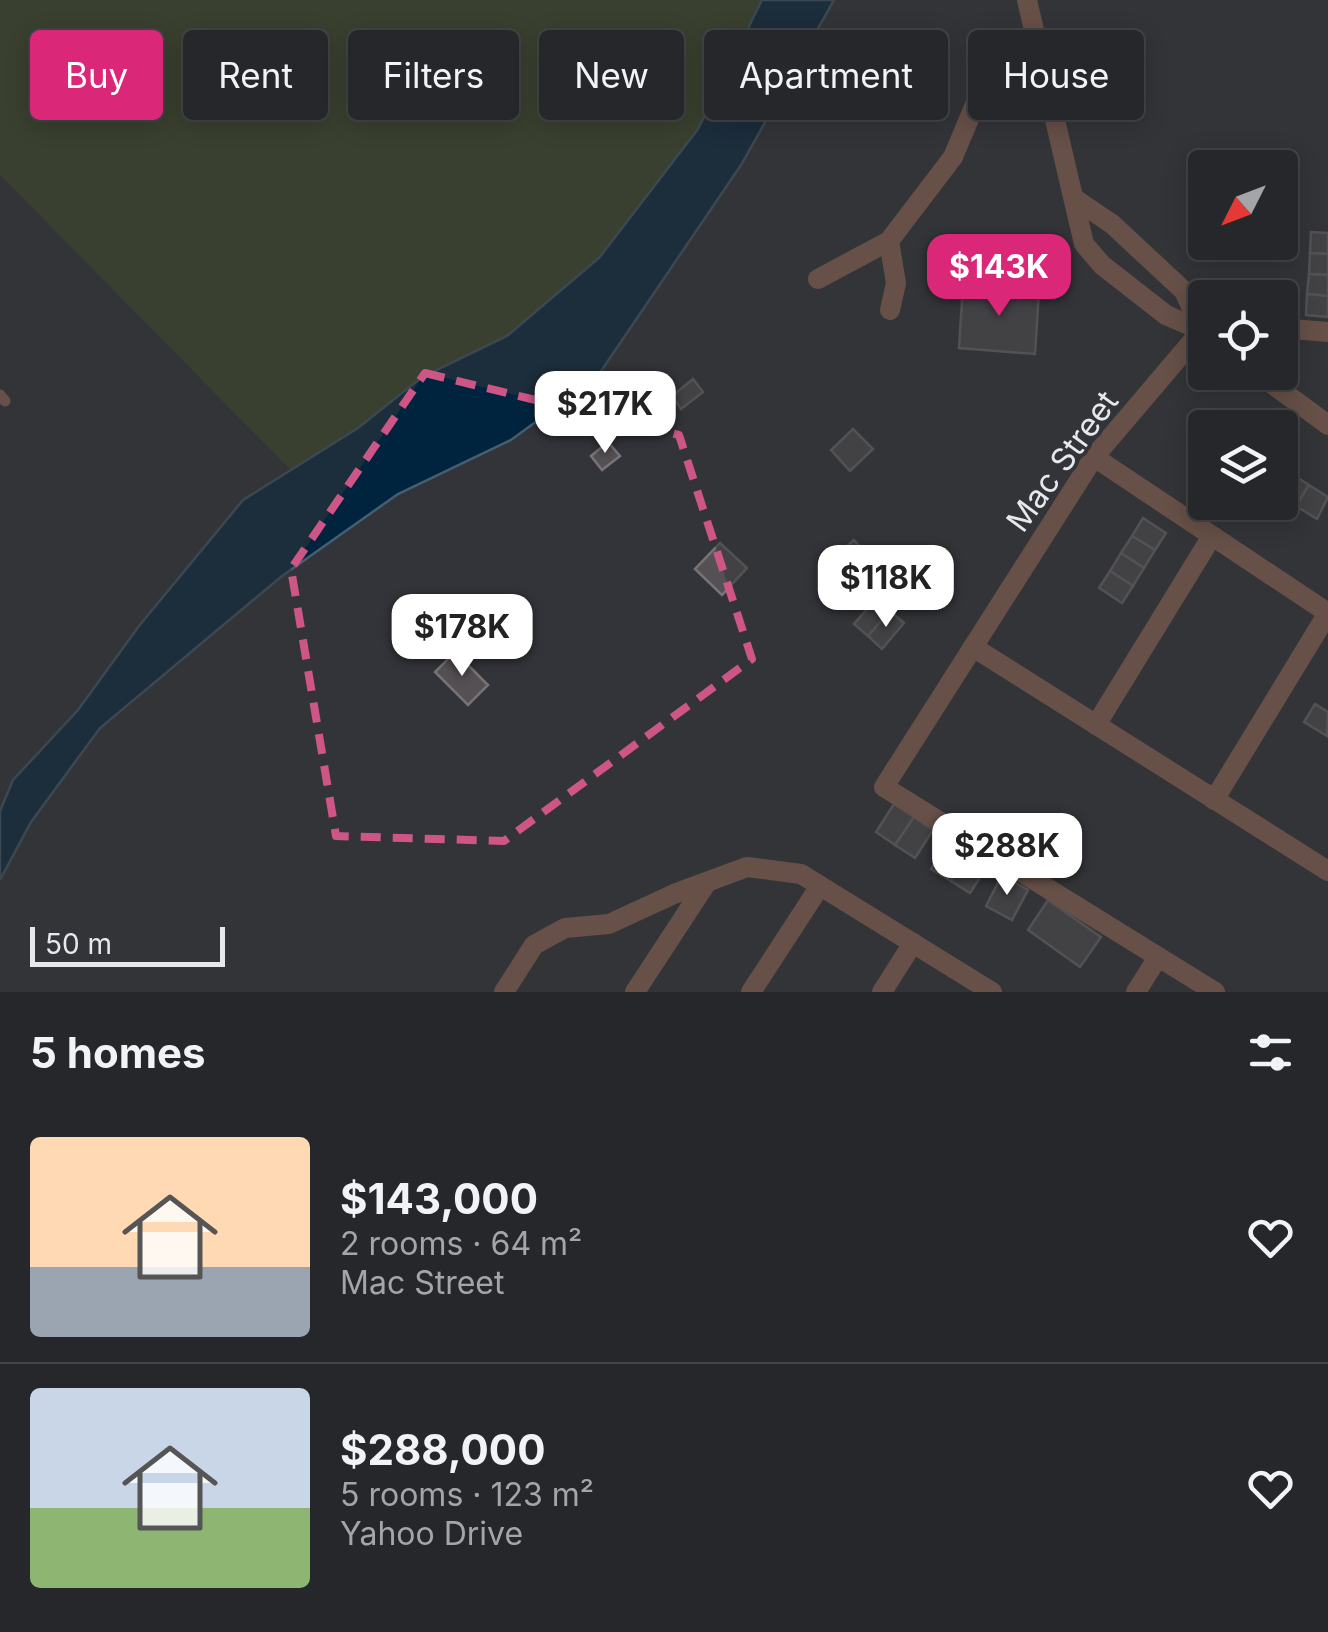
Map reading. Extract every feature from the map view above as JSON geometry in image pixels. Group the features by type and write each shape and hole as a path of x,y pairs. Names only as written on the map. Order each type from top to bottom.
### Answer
{"street":[{"path":"1027,0 1035,30"},
{"path":"818,280 889,241 953,157 969,120"},
{"path":"1057,120 1084,244 1102,265 1166,315 1188,324"},
{"path":"1075,198 1112,224 1184,290 1188,298"},
{"path":"889,241 896,283 890,310"},
{"path":"1298,330 1328,332"},
{"name":"Mac Street","path":"1158,956 884,787 1094,457 1188,349"},
{"path":"1280,390 1328,425"},
{"path":"1094,457 1328,613 1214,800"},
{"path":"1096,726 1212,536"},
{"path":"973,648 1328,870"},
{"path":"504,992 534,945 565,928 610,924 748,868 802,874 992,992"},
{"path":"635,992 707,882"},
{"path":"752,992 820,886"},
{"path":"882,992 913,943"},
{"path":"1136,992 1158,956 1215,992"}],"highlighted area":[{"path":"425,373 679,435 752,659 504,841 336,836 291,569"}],"green space":[{"path":"0,0 793,0 776,30 704,30 704,120 724,120 618,306 335,515 0,175"}],"water":[{"path":"762,0 834,0 817,30 747,30"},
{"path":"704,117 704,120 766,120 741,165 597,377 511,440 398,494 282,576 100,728 31,822 0,880 0,811 13,780 78,710 139,626 243,500 358,428 422,377 507,336 599,258"}],"building":[{"path":"1311,232 1328,233 1328,254 1310,253"},
{"path":"1310,253 1328,254 1328,275 1309,274"},
{"path":"1309,274 1328,275 1328,296 1307,294"},
{"path":"963,285 1039,291 1035,354 959,348"},
{"path":"1307,294 1328,296 1328,317 1306,315"},
{"path":"693,379 703,392 681,409 672,396"},
{"path":"853,429 873,449 850,471 831,450"},
{"path":"608,442 620,456 602,470 591,456"},
{"path":"1298,478 1309,485 1298,503"},
{"path":"1309,485 1328,497 1317,519 1298,507"},
{"path":"1143,518 1166,533 1155,550 1132,536"},
{"path":"1132,536 1155,550 1144,568 1121,553"},
{"path":"854,540 872,560 858,572 840,552"},
{"path":"720,543 747,568 722,595 695,569"},
{"path":"1121,553 1144,568 1133,586 1110,571"},
{"path":"1110,571 1133,586 1122,603 1099,588"},
{"path":"876,599 890,611 868,636 854,624"},
{"path":"890,611 904,623 882,649 868,636"},
{"path":"455,652 488,685 468,705 435,672"},
{"path":"1315,704 1328,712 1327,736 1304,722"},
{"path":"894,804 914,817 895,845 876,832"},
{"path":"914,817 933,830 915,858 895,845"},
{"path":"948,840 968,853 951,881 931,869"},
{"path":"968,853 988,865 970,893 951,881"},
{"path":"1002,875 1028,890 1012,920 986,906"},
{"path":"1048,900 1101,937 1080,967 1028,930"}]}
